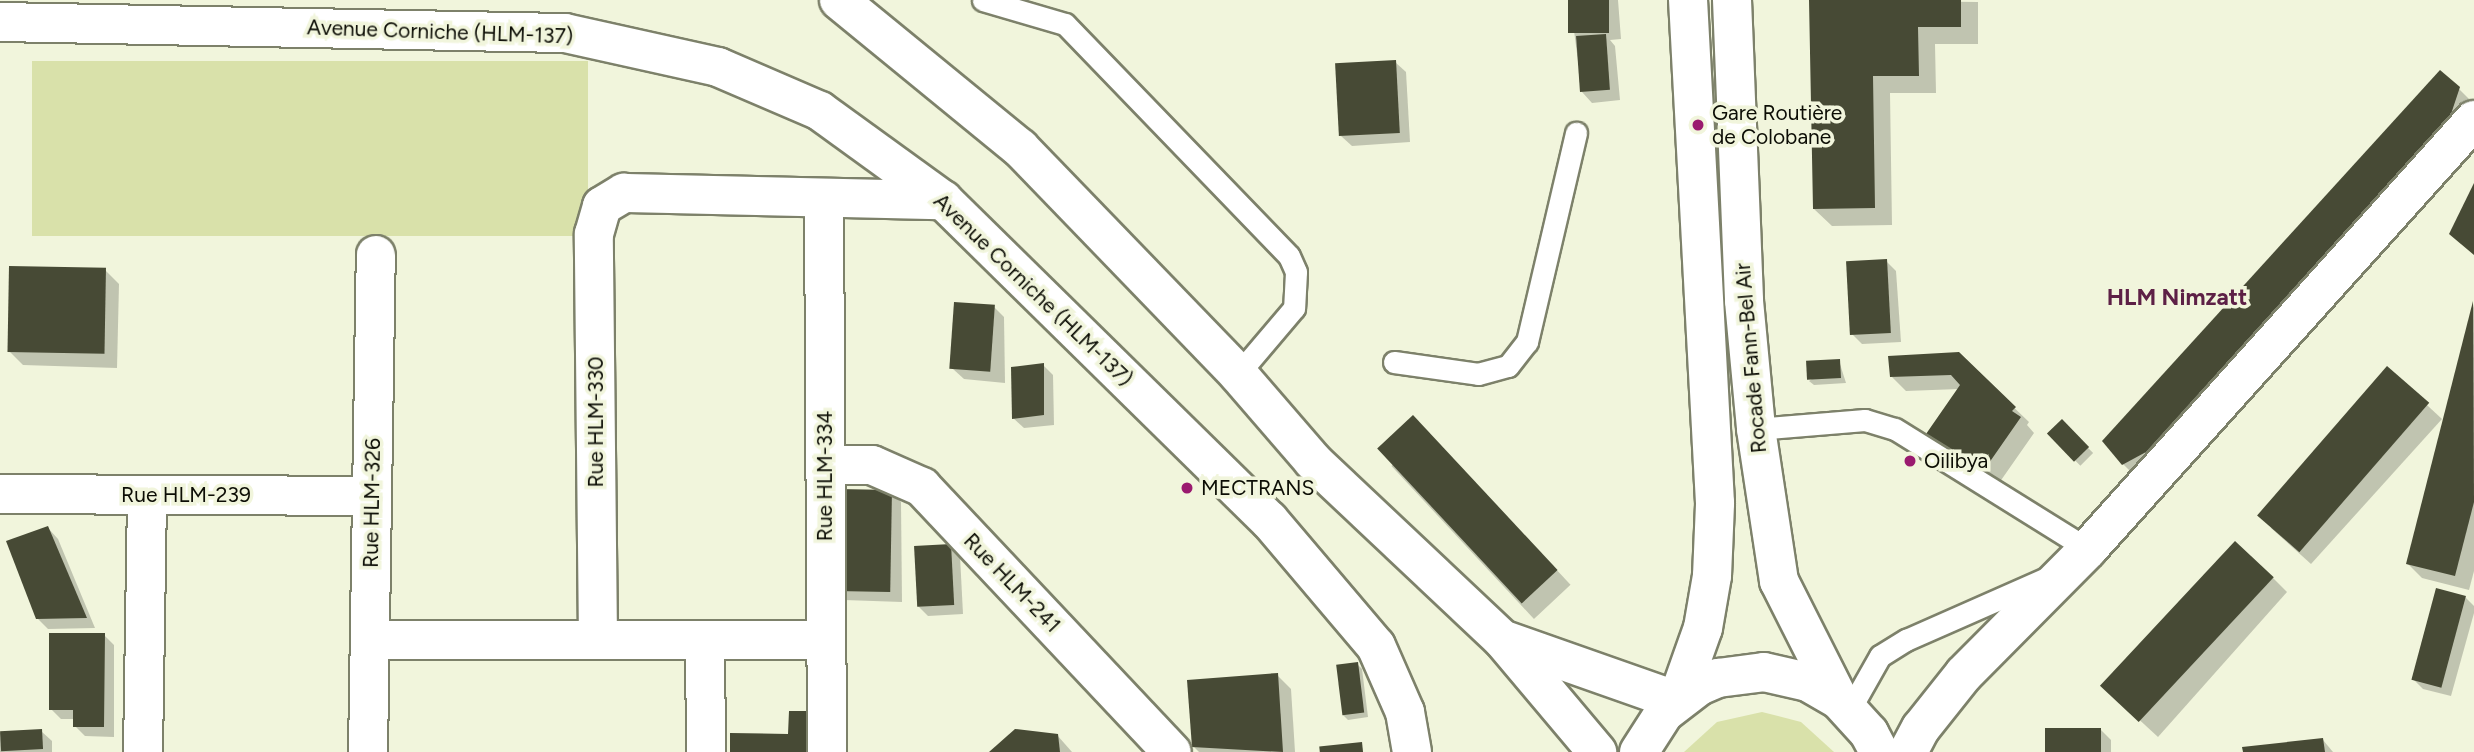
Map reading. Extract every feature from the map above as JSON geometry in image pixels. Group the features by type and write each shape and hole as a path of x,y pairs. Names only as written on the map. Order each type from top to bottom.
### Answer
{"main road":[{"path":"839,0 1020,148 1238,374 1313,461 1502,639 1597,752"},
{"name":"Rocade Fann-Bel Air","path":"1677,701 1703,628 1712,576 1715,503 1688,0"},
{"name":"Rocade Fann-Bel Air","path":"1732,0 1744,301 1756,429 1779,581 1845,705 1879,752"},
{"name":"Avenue Corniche (HLM-137)","path":"0,22 565,33 718,67 807,106 943,200 1269,520 1376,646 1405,712 1412,752"},
{"path":"1908,752 1921,728 1964,674 2079,559 2471,128"},
{"name":"Rue HLM-330","path":"598,640 594,234 602,206 624,193 824,200"},
{"path":"824,200 943,200"},
{"name":"Rue HLM-334","path":"824,200 827,752"},
{"name":"Rue HLM-326","path":"368,752 376,255"},
{"name":"Rue HLM-241","path":"825,465 872,465 922,487 1172,752"},
{"name":"Rue HLM-239","path":"0,494 372,496"},
{"path":"143,752 147,495"},
{"path":"1502,639 1677,701"},
{"path":"370,640 826,640"},
{"path":"705,640 706,752"},
{"path":"1639,752 1648,733 1677,701 1718,678 1764,672 1808,682 1845,705"},
{"path":"1405,712 1433,752"}],"lane":[{"path":"983,0 1065,24 1289,256 1296,272 1294,307 1238,374"},
{"path":"1394,362 1478,374 1508,366 1527,342 1576,133"},
{"path":"1756,429 1865,420 1895,429 2079,559 1906,640 1880,656 1845,705"}],"green space":[{"path":"32,61 588,61 588,236 32,236"},
{"path":"1762,712 1801,722 1834,752 1684,752 1717,722"}],"building":[{"path":"1568,0 1609,0 1609,33 1568,33"},
{"path":"1809,0 1961,0 1961,27 1918,27 1919,76 1873,76 1875,208 1813,209"},
{"path":"1606,34 1610,90 1580,92 1576,36"},
{"path":"1396,60 1400,133 1339,136 1335,63"},
{"path":"2440,70 2460,87 2451,114 2146,452 2122,465 2102,441"},
{"path":"2474,183 2474,255 2449,234"},
{"path":"1887,259 1891,333 1850,335 1846,261"},
{"path":"9,266 106,268 104,354 7,352"},
{"path":"2473,301 2474,502 2455,576 2406,564"},
{"path":"954,302 995,305 990,372 949,369"},
{"path":"1959,352 2016,407 2012,411 2021,417 1982,473 1926,434 1960,385 1951,375 1890,377 1888,356"},
{"path":"1840,359 1841,378 1807,380 1806,361"},
{"path":"1044,363 1044,415 1012,419 1011,367"},
{"path":"2387,366 2429,403 2299,552 2257,515"},
{"path":"1413,415 1558,570 1522,603 1377,448"},
{"path":"2062,419 2089,447 2074,462 2047,434"},
{"path":"838,489 892,490 890,592 836,591"},
{"path":"48,526 87,618 36,619 6,541"},
{"path":"2235,541 2274,577 2139,722 2100,686"},
{"path":"951,544 954,605 917,607 914,546"},
{"path":"2436,588 2466,596 2441,688 2411,680"},
{"path":"49,633 105,633 104,727 73,727 73,710 49,710"},
{"path":"1358,662 1364,713 1342,715 1336,665"},
{"path":"1278,673 1283,752 1192,747 1187,680"},
{"path":"789,711 810,711 809,752 730,752 730,733 788,734"},
{"path":"2045,728 2101,728 2101,752 2045,752"},
{"path":"42,729 43,749 1,751 0,731"},
{"path":"1015,729 1058,734 1060,752 989,752"},
{"path":"2323,738 2325,752 2243,752 2242,747"},
{"path":"1362,742 1363,752 1320,752 1319,746"}],"place":[{"name":"Gare Routière de Colobane","path":"1698,125"},
{"name":"Oilibya","path":"1910,461"},
{"name":"MECTRANS","path":"1187,488"}],"district":[{"name":"HLM Nimzatt","path":"2177,297"}]}
